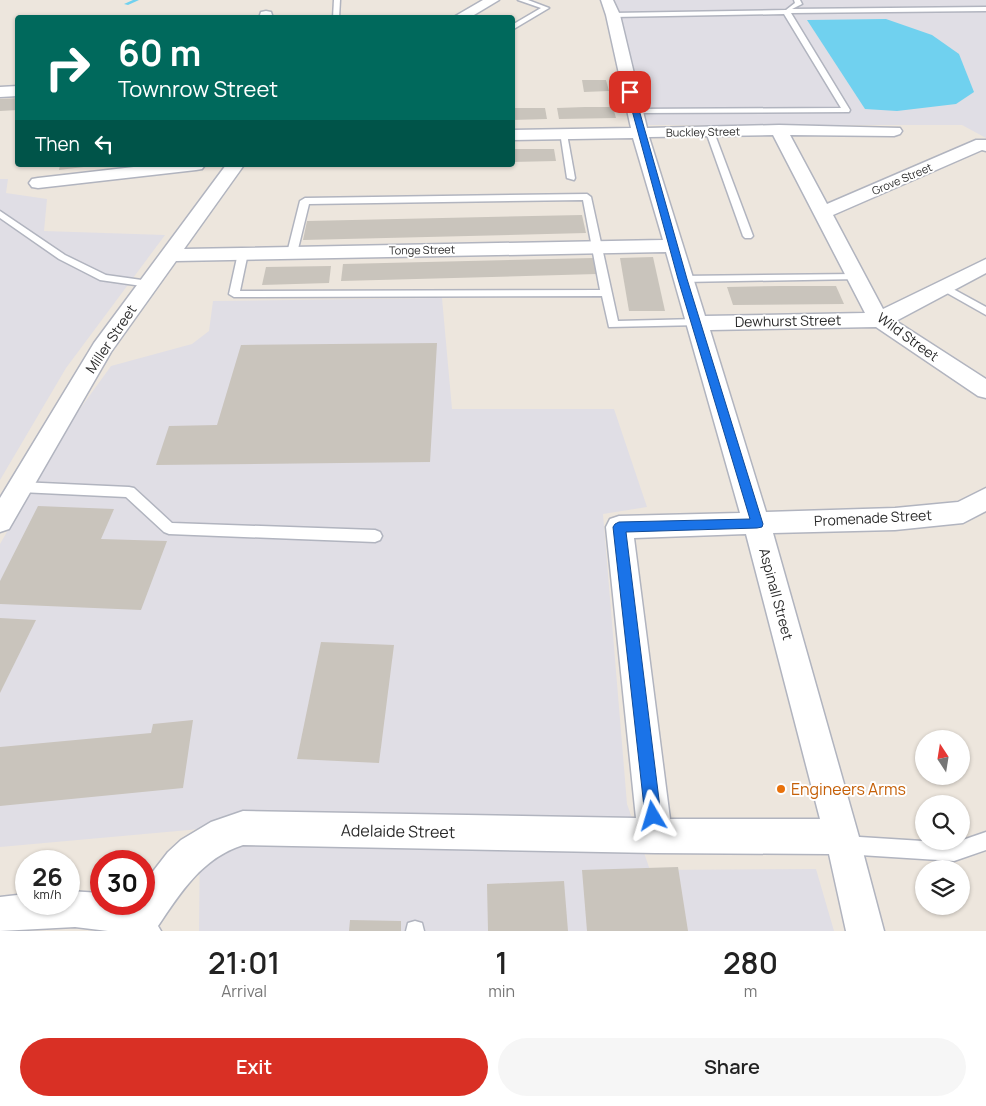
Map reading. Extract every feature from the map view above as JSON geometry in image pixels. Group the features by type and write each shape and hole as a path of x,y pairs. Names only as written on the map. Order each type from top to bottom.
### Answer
{"street":[{"path":"464,15 493,0"},
{"name":"Aspinall Street","path":"610,8 638,122 682,279 757,524 843,841 865,931"},
{"path":"0,92 15,91"},
{"name":"Buckley Street","path":"515,135 563,134 638,122 710,132 779,130 894,131"},
{"name":"Wild Street","path":"779,130 880,320 986,390"},
{"name":"Grove Street","path":"822,213 984,145"},
{"path":"45,167 38,183 158,167"},
{"name":"Miller Street","path":"0,521 102,348 234,167"},
{"name":"Tonge Street","path":"170,255 674,246"},
{"path":"880,320 986,265"},
{"name":"Dewhurst Street","path":"697,323 880,320"},
{"name":"Promenade Street","path":"655,836 619,527 904,518 963,512 986,498"},
{"name":"Adelaide Street","path":"0,915 44,921 80,908 101,911 120,917 140,928 179,865 205,842 224,832 243,828 843,841"}],"lane":[{"path":"336,15 337,0"},
{"path":"515,26 546,8 521,0"},
{"path":"787,13 790,8 799,4 797,0"},
{"path":"868,0 875,9"},
{"path":"610,8 787,13 817,10 986,9"},
{"path":"638,122 846,110 787,13"},
{"path":"710,132 748,236"},
{"path":"563,134 571,178"},
{"path":"292,252 305,201 588,196 613,325 697,323"},
{"path":"0,214 62,257 104,278 148,284"},
{"path":"243,253 234,294 606,293"},
{"path":"682,279 856,277"},
{"path":"944,287 986,312"},
{"path":"20,487 129,492 169,528 375,536"},
{"path":"843,841 954,852 986,840"}],"shaded area":[{"path":"613,0 986,0 986,138 962,125 645,125"},
{"path":"0,179 8,179 6,193 47,199 44,231 165,235 66,368 0,480"},
{"path":"442,298 452,409 614,409 647,507 603,514 627,804 650,870 816,869 834,931 199,931 200,829 0,847 0,544 69,424 111,366 192,344 209,331 213,301"}],"water":[{"path":"886,19 932,35 959,54 974,92 956,104 897,111 865,109 807,20"}],"building":[{"path":"582,80 606,80 609,91 584,92"},
{"path":"15,98 15,110 0,111 0,99"},
{"path":"613,107 616,118 559,119 557,108"},
{"path":"515,108 545,108 547,119 515,120"},
{"path":"515,149 554,149 556,161 515,162"},
{"path":"60,167 84,167 59,170"},
{"path":"582,215 586,233 303,240 307,221"},
{"path":"653,257 665,311 629,311 620,258"},
{"path":"593,258 597,274 341,281 343,264"},
{"path":"331,266 329,283 262,285 266,267"},
{"path":"836,286 844,304 733,305 727,287"},
{"path":"437,343 430,462 156,465 169,426 217,425 241,345"},
{"path":"38,506 114,509 101,539 167,541 141,610 0,604 0,581"},
{"path":"0,618 36,620 0,693"},
{"path":"321,642 394,645 379,763 297,759"},
{"path":"193,720 183,788 0,806 0,747 151,733 153,724"},
{"path":"678,867 688,931 587,931 582,870"},
{"path":"564,881 568,931 488,931 487,884"},
{"path":"350,920 401,921 401,931 349,931"}],"waterway":[{"path":"126,4 137,0"}],"place":[{"name":"Engineers Arms","path":"781,789"}],"route":[{"path":"630,92 682,279 757,524 619,527 653,816"}]}
